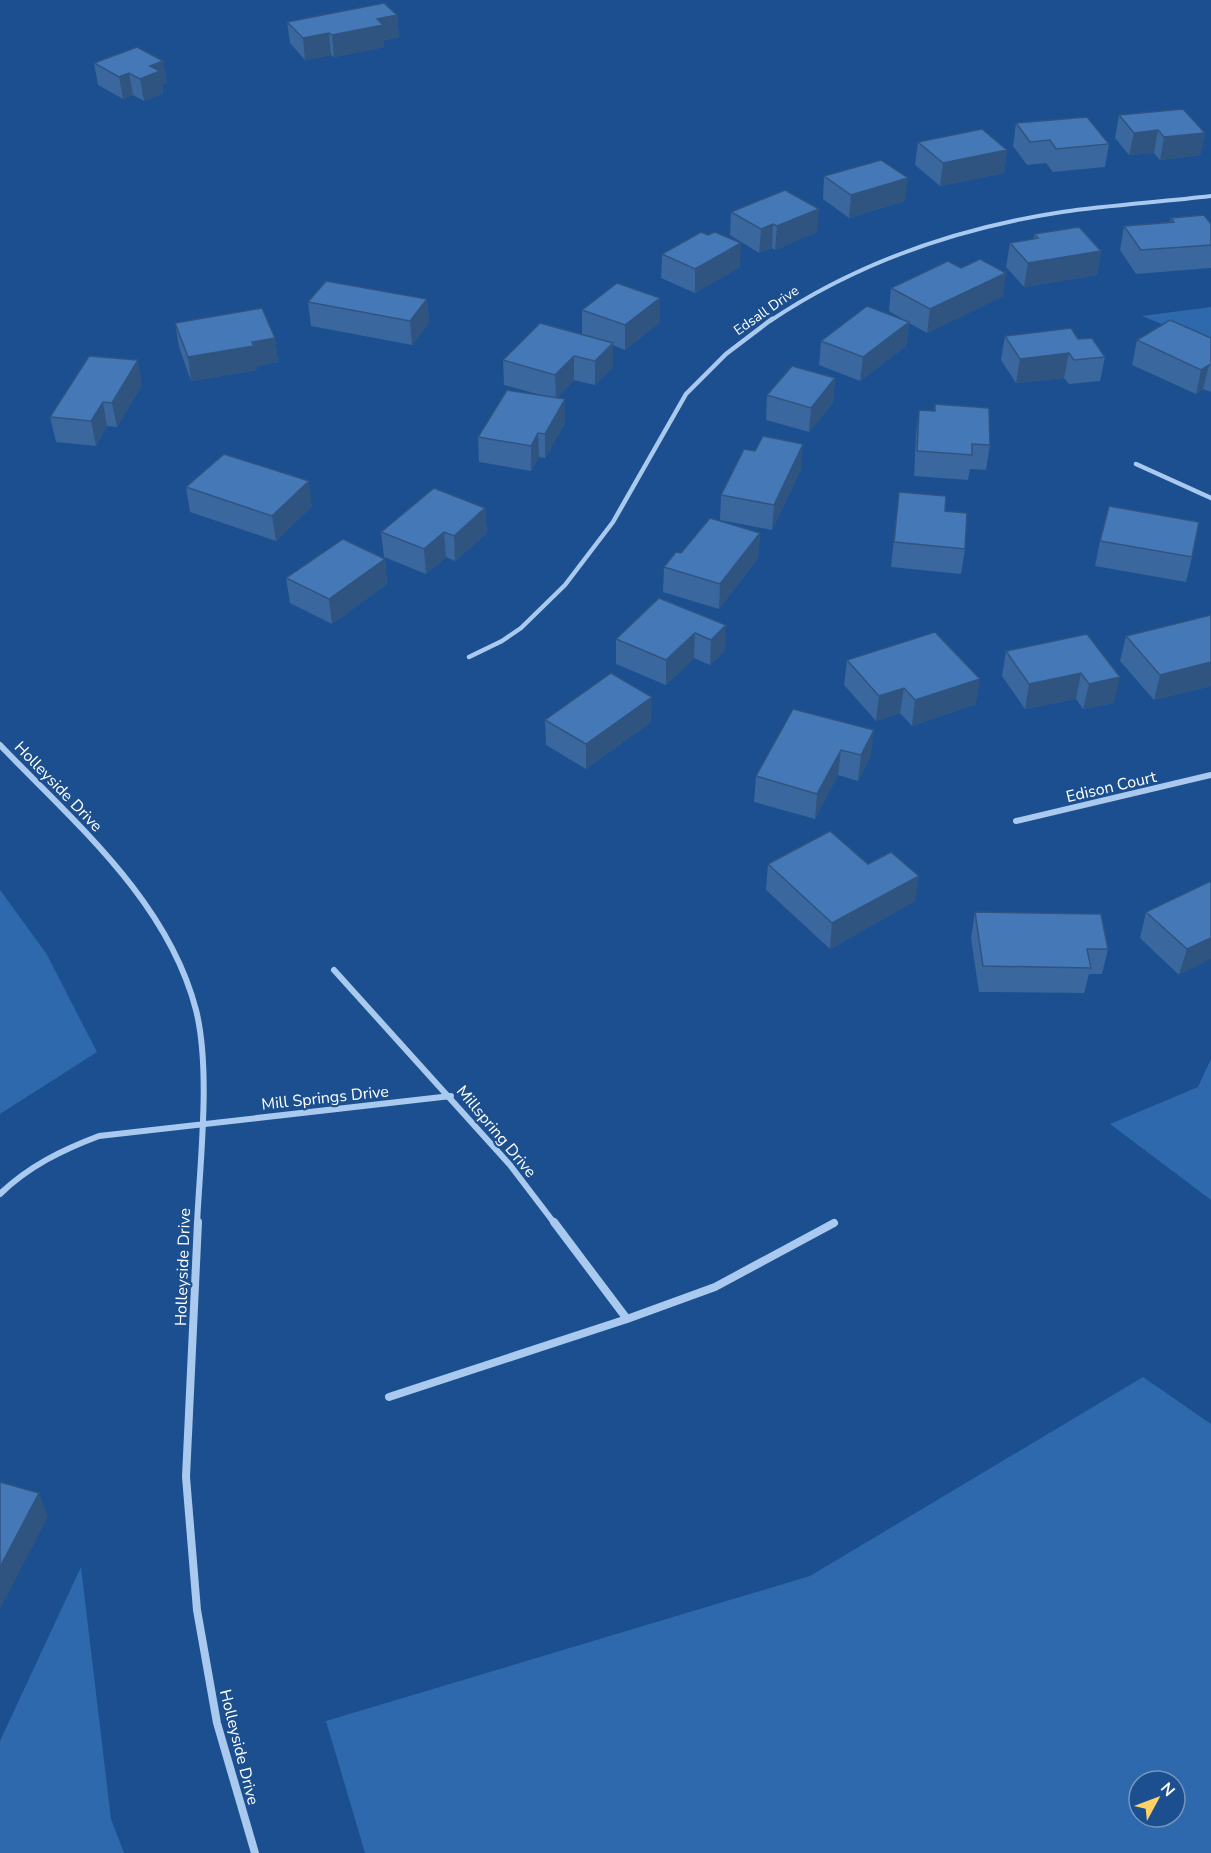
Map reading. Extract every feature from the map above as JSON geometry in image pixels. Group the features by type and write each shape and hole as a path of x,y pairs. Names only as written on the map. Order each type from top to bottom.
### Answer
{"street":[{"name":"Edsall Drive","path":"470,657 508,637 549,601 589,556 613,523 680,402 699,379 738,343 808,295 894,255 969,231 1043,215 1211,196"},
{"path":"1136,464 1211,498"},
{"name":"Holleyside Drive","path":"0,745 101,850 149,909 178,956 196,1011 202,1058 202,1124 186,1477 197,1610 217,1723 255,1853"},
{"name":"Edison Court","path":"1016,820 1159,789 1211,774"},
{"name":"Millspring Drive","path":"334,970 451,1096 510,1165 627,1319"},
{"name":"Mill Springs Drive","path":"0,1194 19,1175 57,1152 99,1136 451,1096"},
{"path":"389,1397 627,1319 715,1287 834,1223"}],"shaded area":[{"path":"1211,307 1211,344 1142,316"},
{"path":"0,890 46,953 97,1052 0,1114"},
{"path":"1211,1059 1211,1200 1110,1124 1198,1087"},
{"path":"1143,1377 1211,1424 1211,1853 365,1853 326,1721 810,1576"},
{"path":"81,1567 111,1819 124,1853 0,1853 0,1741"}],"building":[{"path":"384,3 397,15 377,19 383,25 332,35 329,33 303,38 287,22"},
{"path":"137,47 163,61 150,66 160,71 140,79 129,73 119,77 94,63"},
{"path":"1183,109 1205,133 1164,137 1158,130 1134,133 1119,115"},
{"path":"1087,117 1109,144 1056,149 1050,140 1030,142 1016,123"},
{"path":"982,129 1007,150 943,163 918,142"},
{"path":"881,160 908,178 851,195 824,176"},
{"path":"785,190 819,209 777,226 773,224 761,229 731,212"},
{"path":"1204,215 1211,224 1211,245 1141,250 1124,226 1174,222 1171,218"},
{"path":"1079,227 1101,251 1028,263 1010,243 1038,238 1034,234"},
{"path":"701,232 708,235 715,232 741,243 695,269 662,254"},
{"path":"980,259 1006,273 930,309 891,288 948,261 961,268"},
{"path":"326,281 427,299 410,321 308,302"},
{"path":"617,283 660,298 625,325 582,310"},
{"path":"867,306 909,322 863,357 821,341"},
{"path":"262,308 275,338 252,342 254,346 188,357 175,323"},
{"path":"1170,320 1211,338 1211,365 1201,370 1137,340"},
{"path":"540,323 613,343 595,361 574,356 555,375 503,360"},
{"path":"1071,328 1078,339 1092,338 1105,357 1074,360 1069,353 1020,359 1005,336"},
{"path":"89,356 138,360 112,403 103,402 91,421 50,417"},
{"path":"792,366 835,378 811,408 767,395"},
{"path":"507,390 565,399 545,434 538,433 531,446 478,437"},
{"path":"935,404 989,408 990,445 972,444 972,455 917,451 919,410 935,411"},
{"path":"763,436 803,444 774,505 721,495 744,449 755,451"},
{"path":"224,454 309,481 272,516 186,487"},
{"path":"434,488 485,508 454,536 444,532 424,549 381,532"},
{"path":"899,492 946,496 945,511 967,513 965,549 894,542"},
{"path":"1109,506 1199,522 1192,557 1100,541"},
{"path":"710,518 760,533 720,584 664,567 676,552 681,553"},
{"path":"343,539 385,559 329,599 286,578"},
{"path":"659,598 726,625 711,640 695,633 666,660 616,639"},
{"path":"1211,615 1211,662 1160,675 1126,636"},
{"path":"935,632 980,679 915,700 904,688 879,696 847,660"},
{"path":"1087,634 1120,677 1089,684 1081,673 1029,684 1006,651"},
{"path":"611,673 652,697 586,744 545,720"},
{"path":"793,709 874,730 861,755 841,750 817,794 756,776"},
{"path":"830,831 868,864 891,852 919,876 832,923 768,864"},
{"path":"1211,881 1211,938 1187,949 1146,912"},
{"path":"975,912 1101,914 1108,949 1087,949 1091,968 983,966"},
{"path":"0,1482 39,1493 0,1567"}]}
